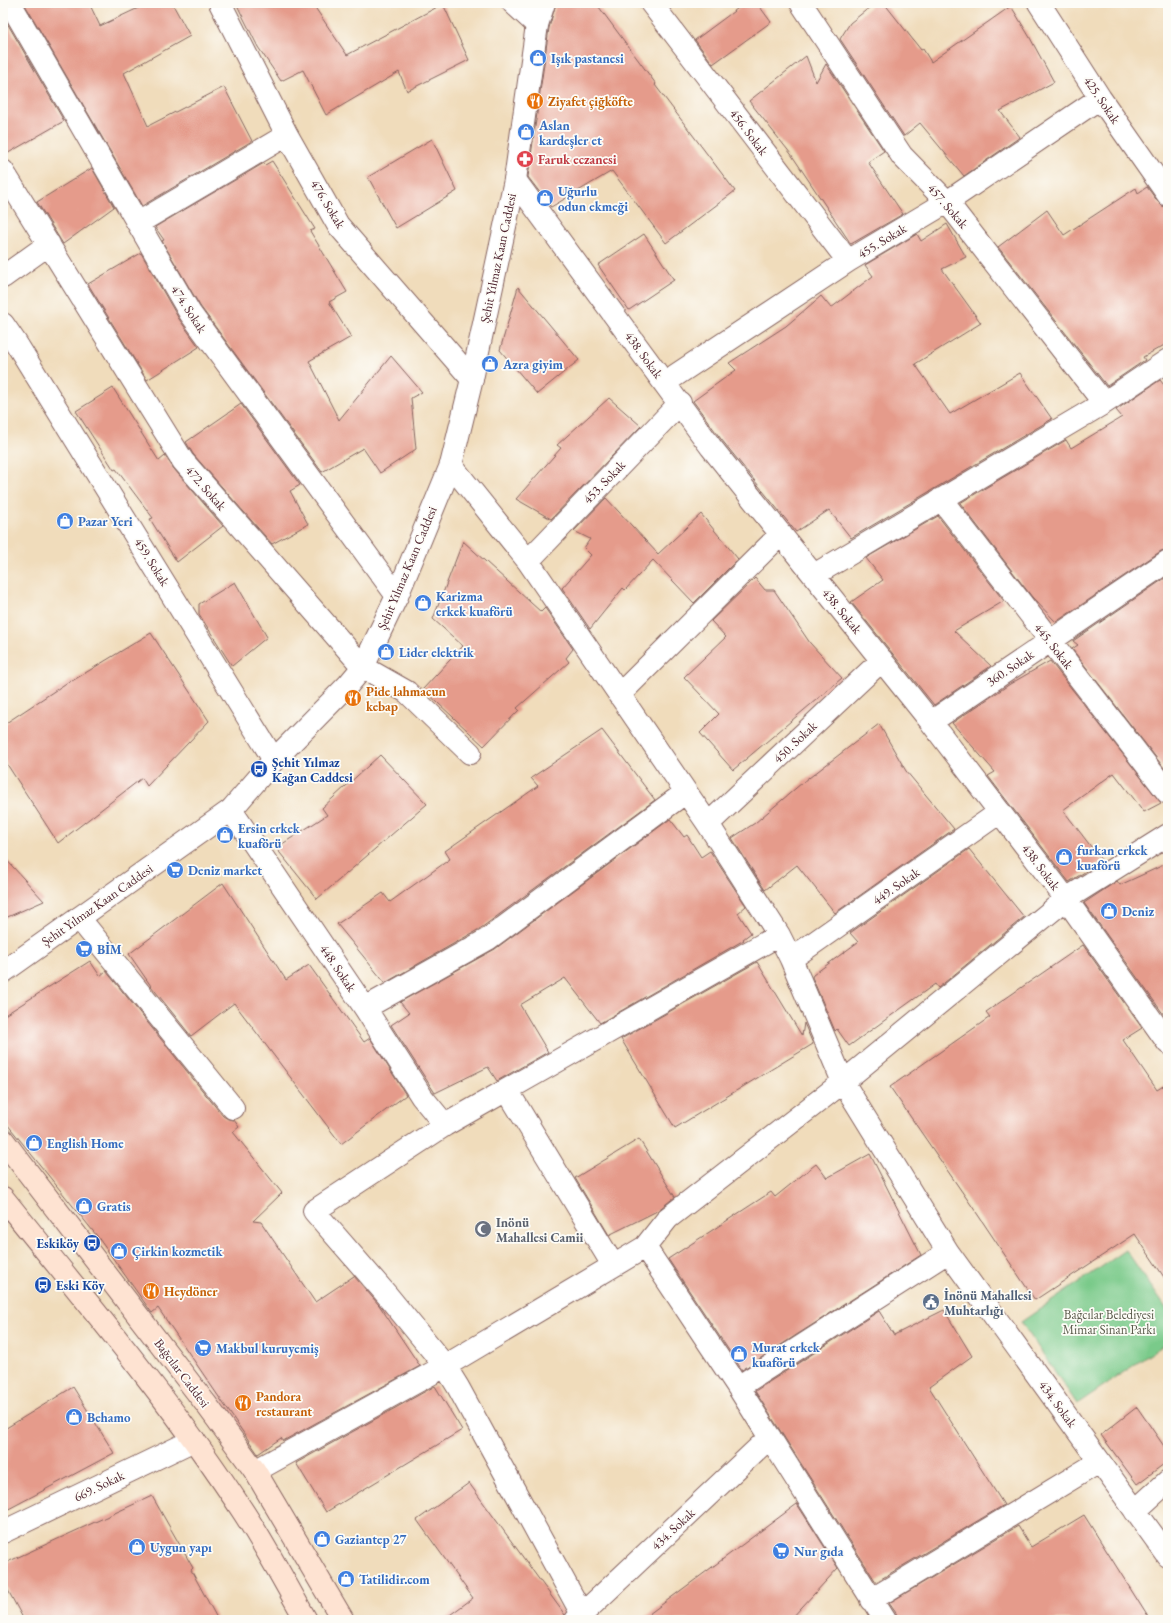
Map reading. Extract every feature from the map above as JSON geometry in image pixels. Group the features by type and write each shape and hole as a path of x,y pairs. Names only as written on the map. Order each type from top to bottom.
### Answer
{"main road":[{"name":"Bağcılar Caddesi","path":"3,1140 206,1404 255,1471 343,1620"},
{"path":"3,1198 144,1373 194,1440 244,1513 306,1620"}],"street":[{"name":"474. Sokak","path":"10,3 190,313 397,596"},
{"name":"476. Sokak","path":"220,3 287,135 338,225 472,379"},
{"path":"513,3 537,25"},
{"name":"Şehit Yılmaz Kaan Caddesi","path":"3,972 230,810 274,760 348,686 363,666 397,596 451,465 472,379 515,180 537,25 544,3"},
{"name":"456. Sokak","path":"651,3 848,261"},
{"name":"457. Sokak","path":"801,3 902,156 947,202 1104,403"},
{"name":"425. Sokak","path":"1039,3 1100,98 1168,194"},
{"name":"455. Sokak","path":"664,383 848,261 947,202 1100,98"},
{"path":"138,223 287,135"},
{"name":"472. Sokak","path":"3,171 183,461 363,666 407,692 470,753"},
{"name":"438. Sokak","path":"515,180 711,447 931,722 1066,899 1165,1033"},
{"path":"3,278 49,244"},
{"name":"459. Sokak","path":"3,324 21,350 274,760"},
{"path":"814,576 1104,403 1168,360"},
{"name":"453. Sokak","path":"528,561 680,404"},
{"name":"434. Sokak","path":"451,465 528,561 708,824 779,935 792,959 843,1082 948,1252 1168,1556"},
{"name":"445. Sokak","path":"941,499 1168,793"},
{"path":"619,695 780,534"},
{"name":"360. Sokak","path":"931,722 1168,561"},
{"name":"450. Sokak","path":"708,824 882,660"},
{"path":"365,1008 488,939 686,792"},
{"name":"448. Sokak","path":"230,810 365,1008 422,1097 445,1125"},
{"name":"449. Sokak","path":"792,959 1000,812"},
{"path":"255,1471 445,1366 645,1247 668,1218 843,1082 1066,899 1168,835"},
{"path":"79,918 233,1108"},
{"path":"579,1617 458,1387 445,1366 387,1294 314,1210 445,1125 779,935"},
{"path":"507,1090 613,1265"},
{"path":"645,1247 738,1386 871,1600 885,1620"},
{"path":"738,1386 948,1252"},
{"name":"434. Sokak","path":"579,1617 770,1437"},
{"name":"669. Sokak","path":"3,1532 194,1440"},
{"path":"871,1600 1099,1462"},
{"path":"1135,1511 1168,1481"}],"green space":[{"name":"Bağcılar Belediyesi Mimar Sinan Parkı","path":"1126,1250 1168,1311 1168,1342 1077,1404 1021,1322"}],"building":[{"path":"24,3 89,3 100,26 149,3 172,3 190,36 124,73 148,126 224,87 252,141 142,206"},
{"path":"236,3 312,3 347,55 443,4 469,60 407,91 399,72 326,115 303,70 281,81 258,47"},
{"path":"556,3 596,3 656,84 655,85 735,191 666,243 612,171 551,207 528,177 549,28"},
{"path":"745,3 757,3 771,22 713,64 695,40"},
{"path":"875,3 884,3 921,50 923,49 931,62 1011,6 1054,82 1000,111 1020,137 964,176 920,123 904,136 840,39 850,23"},
{"path":"3,16 64,121 3,156"},
{"path":"806,56 816,82 826,64 884,151 868,162 903,214 851,244 791,154 749,101"},
{"path":"432,139 457,191 396,228 368,177"},
{"path":"272,161 315,229 310,231 347,292 329,302 351,337 309,361 339,420 391,356 422,392 411,398 416,449 380,473 363,448 322,472 200,306 162,241 164,240 155,227 264,163 265,165"},
{"path":"92,168 114,207 63,244 37,202"},
{"path":"1147,187 1162,206 1168,207 1168,343 1143,357 1145,360 1107,386 998,247 1047,210 1064,235 1136,188 1138,193"},
{"path":"947,224 966,257 942,269 981,323 915,364 950,414 1020,373 1052,419 851,538 829,510 796,532 721,439 693,401 736,370 729,363 786,326 821,296 831,308 873,276 865,265 917,234 921,241"},
{"path":"644,234 674,280 629,310 598,265"},
{"path":"141,253 179,319 199,347 147,380 88,284"},
{"path":"518,287 579,360 537,394 500,350"},
{"path":"1160,380 1168,390 1168,549 1161,551 1056,622 1032,597 960,503 1066,440 1071,448 1122,417 1116,410"},
{"path":"113,388 159,461 165,456 174,469 223,526 177,562 150,519 153,518 116,469 114,470 76,411"},
{"path":"609,398 641,426 551,519 516,499 561,448 557,445"},
{"path":"241,404 300,485 290,491 308,524 272,544 193,454 186,442"},
{"path":"606,498 658,554 701,514 738,559 694,603 653,560 625,590 623,588 590,629 562,588 591,555 584,548 590,539 574,531"},
{"path":"938,516 1004,601 954,631 991,666 934,705 851,602 883,580 866,558"},
{"path":"463,541 541,612 545,608 573,649 566,658 569,662 517,708 519,710 484,746 423,689 463,646 433,619"},
{"path":"1168,576 1168,773 1072,649 1078,645 1073,641"},
{"path":"755,578 765,590 774,590 810,643 842,678 733,770 700,733 719,714 684,677 726,637 711,621"},
{"path":"235,582 267,637 232,666 199,614 199,604"},
{"path":"151,633 209,721 147,786 142,778 58,843 3,758 3,725 71,680 72,681"},
{"path":"1050,661 1161,803 1144,812 1114,773 1063,810 1102,861 1069,882 988,776 995,772 952,723 1010,684"},
{"path":"879,724 906,771 954,829 835,913 797,865 765,890 732,838 755,823 809,777"},
{"path":"602,730 655,800 481,928 385,983 337,924 383,893 390,902 450,859 445,851 538,786 531,778"},
{"path":"380,755 427,804 317,899 276,848 327,815 322,808"},
{"path":"670,819 684,837 687,835 701,857 710,851 746,906 738,913 751,933 743,939 744,940 600,1023 565,978 520,1005 548,1052 497,1081 488,1067 435,1093 391,1025 409,1013 400,1002 495,949"},
{"path":"969,849 1024,917 938,988 935,984 849,1046 837,1029 835,1031 812,977 813,975 858,942 850,933"},
{"path":"3,856 44,901 3,919"},
{"path":"1168,863 1168,1013 1164,1015 1084,903 1117,881 1120,885"},
{"path":"223,883 286,980 309,965 364,1042 370,1038 406,1095 341,1144 234,1003 191,1036 151,986 129,954"},
{"path":"1083,945 1142,1028 1123,1040 1157,1090 1168,1083 1168,1283 1135,1234 1035,1300 890,1087 990,1017 986,1012"},
{"path":"90,961 100,976 106,971 223,1116 234,1120 239,1127 233,1132 282,1193 253,1221 261,1222 315,1302 354,1276 379,1305 420,1366 283,1441 281,1438 258,1454 158,1308 152,1313 97,1236 3,1119 3,1016"},
{"path":"757,962 802,1036 804,1023 813,1044 675,1128 621,1039"},
{"path":"639,1139 675,1197 657,1211 609,1235 575,1178"},
{"path":"870,1154 921,1255 742,1370 668,1259 771,1192 775,1197 816,1164 827,1178"},
{"path":"944,1310 972,1356 929,1387 1004,1505 876,1582 755,1391 879,1311 894,1335"},
{"path":"435,1386 462,1430 326,1512 296,1463"},
{"path":"73,1387 114,1453 3,1512 3,1430"},
{"path":"1137,1407 1168,1452 1168,1461 1137,1484 1101,1435"},
{"path":"469,1483 565,1615 564,1620 443,1620 473,1598 417,1520"},
{"path":"152,1496 193,1568 191,1570 218,1620 24,1620 3,1581 3,1564"},
{"path":"797,1504 838,1568 790,1620 641,1620"},
{"path":"1084,1515 1150,1620 897,1620 896,1613 889,1603 1018,1526 1031,1547"}],"place":[{"name":"Işık pastanesi","path":"538,58"},
{"name":"Ziyafet çiğköfte","path":"535,101"},
{"name":"Aslan kardeşler et","path":"526,132"},
{"name":"Faruk eczanesi","path":"525,159"},
{"name":"Uğurlu odun ekmeği","path":"545,198"},
{"name":"Azra giyim","path":"490,364"},
{"name":"Pazar Yeri","path":"65,521"},
{"name":"Karizma erkek kuaförü","path":"423,603"},
{"name":"Lider elektrik","path":"386,652"},
{"name":"Pide lahmacun kebap","path":"353,698"},
{"name":"Şehit Yılmaz Kağan Caddesi","path":"259,769"},
{"name":"Ersin erkek kuaförü","path":"225,835"},
{"name":"furkan erkek kuaförü","path":"1064,857"},
{"name":"Deniz market","path":"175,870"},
{"name":"Deniz","path":"1109,911"},
{"name":"BİM","path":"84,949"},
{"name":"English Home","path":"34,1143"},
{"name":"Gratis","path":"84,1206"},
{"name":"Inönü Mahallesi Camii","path":"483,1229"},
{"name":"Eskiköy","path":"92,1243"},
{"name":"Çirkin kozmetik","path":"119,1251"},
{"name":"Eski Köy","path":"43,1285"},
{"name":"Heydöner","path":"151,1291"},
{"name":"İnönü Mahallesi Muhtarlığı","path":"931,1302"},
{"name":"Makbul kuruyemiş","path":"203,1348"},
{"name":"Murat erkek kuaförü","path":"739,1354"},
{"name":"Pandora restaurant","path":"243,1403"},
{"name":"Behamo","path":"74,1417"},
{"name":"Gaziantep 27","path":"322,1539"},
{"name":"Uygun yapı","path":"137,1547"},
{"name":"Nur gıda","path":"781,1551"},
{"name":"Tatilidir.com","path":"346,1579"}]}
